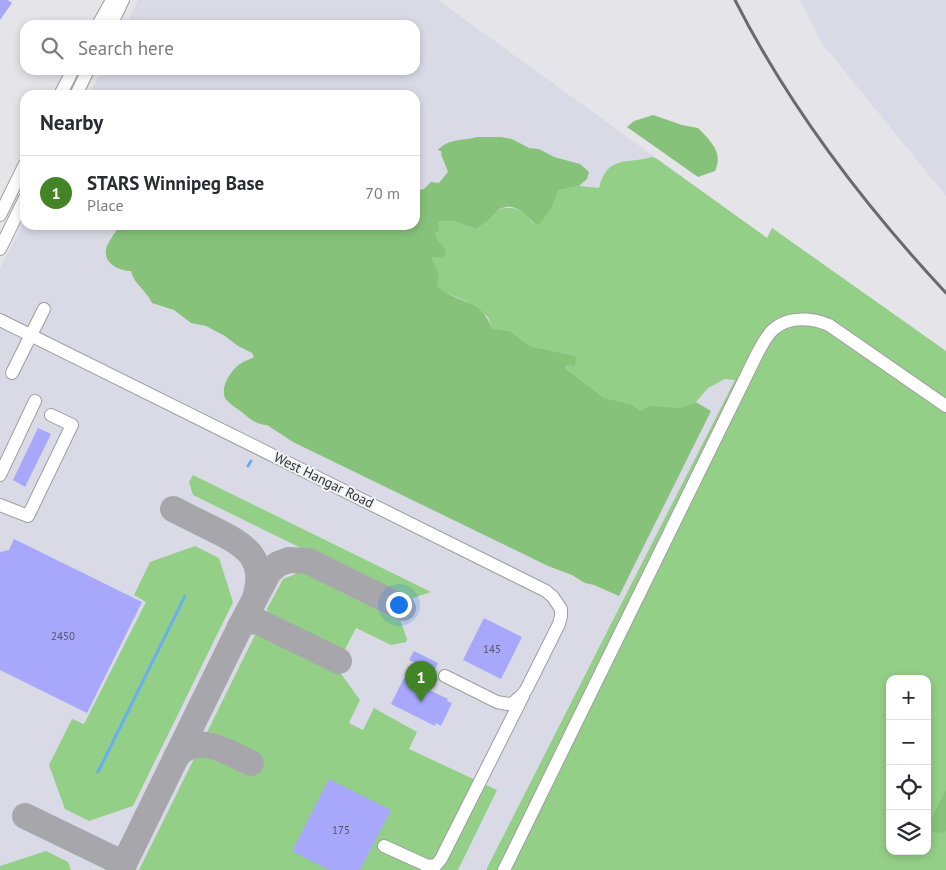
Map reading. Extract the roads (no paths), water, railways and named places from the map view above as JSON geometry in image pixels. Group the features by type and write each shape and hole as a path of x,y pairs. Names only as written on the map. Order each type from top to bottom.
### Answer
{"street":[{"path":"101,20 112,0"},
{"path":"113,20 123,0"},
{"path":"63,90 70,75"},
{"path":"78,90 86,75"},
{"path":"12,225 0,216 20,174"},
{"path":"0,249 20,208"},
{"path":"12,373 44,309"},
{"name":"West Hangar Road","path":"0,320 546,591 558,603 561,616 441,859 436,864 428,866 384,846"},
{"path":"504,870 768,335 775,328 796,320 819,320 946,406"},
{"path":"0,475 35,401"},
{"path":"0,505 28,516 72,425 51,416"},
{"path":"445,676 502,703 513,703 526,690"}],"waterway":[{"path":"248,466 251,461"},
{"path":"98,772 185,596"}],"railway":[{"path":"735,0 779,79 830,154 886,226 946,293"}],"place":[{"name":"STARS Winnipeg Base","path":"421,702"}]}
